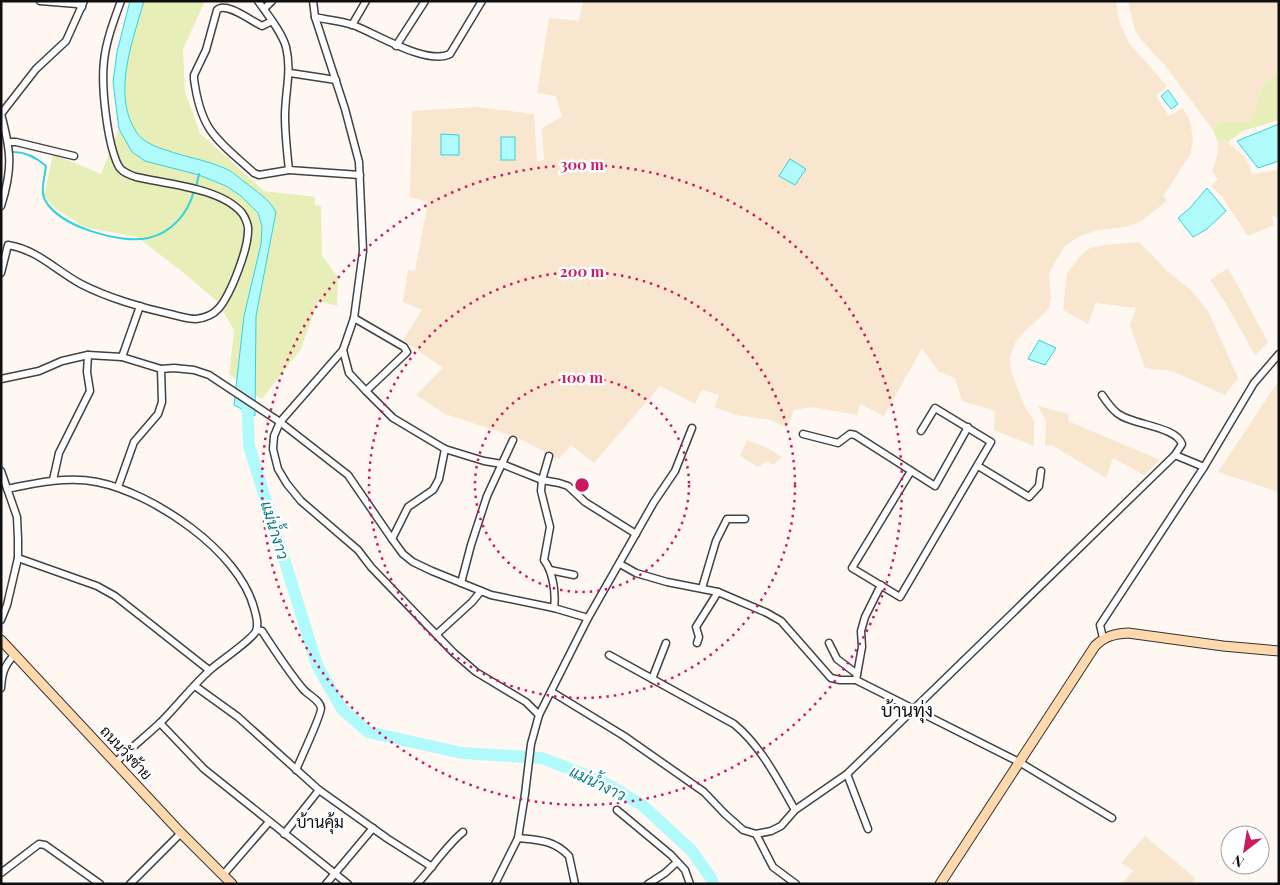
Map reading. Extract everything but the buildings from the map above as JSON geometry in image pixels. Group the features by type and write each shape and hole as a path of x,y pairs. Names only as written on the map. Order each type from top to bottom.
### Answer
{"main road":[{"path":"940,884 1095,646 1103,638 1128,633 1276,652"},
{"name":"ถนนวังซ้าย","path":"1,640 232,884"}],"street":[{"path":"1,206 11,165 9,144 1,114 36,69 66,41 83,4 40,1"},
{"path":"1,273 3,255 8,245 34,253 82,284 140,306 190,319 208,316 218,309 227,298 241,262 249,229 243,214 231,203 214,194 136,177 126,173 118,166 108,128 104,62 113,23 121,1"},
{"path":"258,1 265,8 285,45 290,72 285,118 289,170"},
{"path":"265,8 272,1"},
{"path":"313,1 315,17 336,80 359,162 363,251 354,318 343,350 280,422 274,436 273,449 278,468 287,484 301,501 358,550 454,654 465,664 526,702 539,715"},
{"path":"352,25 366,1"},
{"path":"396,46 424,1"},
{"path":"315,17 352,25 396,46 433,56 445,57 450,54 482,1"},
{"path":"272,21 262,26 232,10 223,6 220,7 206,50 194,75 205,120 214,135 254,173 260,175 289,170 360,175"},
{"path":"290,72 336,80"},
{"path":"9,144 16,142 74,156"},
{"path":"122,357 140,306"},
{"path":"354,318 404,347 407,352 366,391"},
{"path":"343,350 349,373 393,418 445,449 484,461 502,464 542,480 568,486 585,502 636,534"},
{"path":"1103,638 1100,625 1204,467 1254,383 1279,354"},
{"path":"54,480 60,453 90,391 87,372 88,355"},
{"path":"1,380 39,371 62,361 88,355 122,357 162,369 194,370 208,375 280,422 348,476 403,554 413,562 481,591 506,599 554,608 588,618"},
{"path":"118,487 134,442 158,414 162,402 162,369"},
{"path":"552,692 632,742 704,792 743,830 756,834 771,831 782,826 795,810 847,774 1175,455 1182,444 1177,437 1162,429 1122,416 1116,412 1102,395"},
{"path":"911,471 852,568 900,597 991,442 935,408 921,431"},
{"path":"495,884 518,838 530,744 539,715 588,618 675,471 692,428"},
{"path":"803,434 838,443 850,434 855,435 935,486 968,428"},
{"path":"461,583 471,545 488,496 513,440"},
{"path":"392,539 408,507 434,490 439,479 445,449"},
{"path":"1175,455 1204,467"},
{"path":"549,456 541,491 550,527 544,560 550,570 555,598 554,608"},
{"path":"978,466 1029,497 1034,494 1039,486 1041,471"},
{"path":"1,471 17,516 18,558 7,605 1,620"},
{"path":"7,489 54,480 95,482 118,487 159,507 194,531 215,549 245,585 252,601 257,621 257,630 250,639 209,670 160,723 116,763"},
{"path":"702,588 716,540 727,520 745,519"},
{"path":"18,558 97,586 115,596 209,670"},
{"path":"620,564 636,573 718,592 767,613 781,621 831,678 840,680 856,677"},
{"path":"550,570 574,575"},
{"path":"856,677 862,647 861,631 865,617 881,585"},
{"path":"437,634 472,602 481,591"},
{"path":"697,642 700,636 696,627 718,592"},
{"path":"257,630 262,631 279,657 304,690 319,703 321,709 320,716 296,770"},
{"path":"652,678 666,643"},
{"path":"829,643 836,658 856,677 912,710 1019,762 1112,818"},
{"path":"1,688 6,663 14,654"},
{"path":"609,655 739,728 773,772 795,810"},
{"path":"194,686 238,717 319,790 432,867"},
{"path":"160,723 204,770 348,884"},
{"path":"847,774 868,829"},
{"path":"284,834 319,790"},
{"path":"617,810 671,855 685,870 690,884"},
{"path":"224,875 269,822"},
{"path":"326,884 373,828"},
{"path":"130,884 181,832"},
{"path":"417,884 449,844 463,832"},
{"path":"756,834 772,867 796,884"},
{"path":"518,838 546,841 566,853 569,856 575,884"},
{"path":"1,873 39,844 46,845 100,884"},
{"path":"648,884 665,873 677,862"}],"shaded area":[{"path":"583,1 1116,1 1119,21 1129,43 1167,86 1156,96 1169,116 1183,108 1190,121 1193,138 1191,153 1164,195 1167,201 1140,222 1126,227 1098,230 1080,236 1065,246 1055,262 1049,274 1051,297 1049,309 1016,341 1010,357 1011,371 1024,405 1034,421 1034,446 994,430 995,411 962,401 955,378 938,371 922,348 884,416 860,404 857,415 813,407 794,410 787,428 771,420 736,415 714,407 719,395 702,390 695,404 660,386 594,463 571,445 559,459 518,438 445,414 416,395 443,368 403,340 422,310 403,302 408,270 415,271 428,202 410,197 412,111 477,107 534,114 537,161 544,160 542,128 562,117 556,96 537,93 549,18 579,21"},
{"path":"1128,1 1279,1 1279,71 1262,87 1250,120 1243,122 1221,122 1213,130 1164,64 1142,41 1135,30"},
{"path":"1224,139 1246,158 1252,174 1279,170 1279,218 1272,216 1274,225 1248,236 1223,198 1211,186 1218,179 1212,172 1217,156 1218,143"},
{"path":"1139,242 1167,271 1191,290 1208,311 1238,378 1225,395 1172,371 1145,368 1130,325 1136,308 1096,303 1088,324 1063,310 1067,273 1080,256 1090,248"},
{"path":"1228,268 1268,342 1255,355 1225,302 1210,280"},
{"path":"1279,380 1279,492 1218,472"},
{"path":"1038,406 1069,414 1068,421 1160,460 1144,475 1113,458 1106,478 1052,445 1045,446 1046,421"},
{"path":"747,440 765,447 782,457 773,465 767,461 758,467 740,456"},
{"path":"1145,836 1195,878 1193,884 1122,884 1133,871 1121,863"}],"green space":[{"path":"144,1 205,1 183,49 185,92 200,133 264,191 315,197 315,205 321,206 322,256 338,277 337,306 318,301 301,349 262,399 255,395 256,316 276,212 270,203 230,171 158,147 146,142 137,133 129,118 125,85 130,50"},
{"path":"1279,71 1279,120 1243,131 1228,142 1224,139 1218,143 1213,130 1221,122 1243,122 1250,120 1262,87"},
{"path":"119,129 132,152 145,161 199,175 226,186 241,196 258,213 262,226 261,244 244,316 237,380 229,374 234,330 217,301 137,237 84,227 56,209 44,196 53,154 101,174"}],"water":[{"path":"130,1 144,1 130,50 125,85 129,118 137,133 146,142 158,147 230,171 270,203 276,212 256,316 255,416 234,405 244,316 261,244 262,226 258,213 241,196 226,186 199,175 145,161 132,152 119,129 113,82 117,52"},
{"path":"1168,90 1178,104 1171,109 1161,96"},
{"path":"1279,124 1279,161 1258,168 1237,141"},
{"path":"441,134 459,135 459,155 441,155"},
{"path":"501,137 515,137 515,160 501,160"},
{"path":"790,159 806,169 795,185 779,176"},
{"path":"1207,188 1226,211 1207,229 1193,237 1178,218 1190,208"},
{"path":"1039,340 1056,348 1045,365 1028,359"}],"waterway":[{"path":"11,152 21,152 30,155 46,166 43,192 45,200 52,210 77,225 107,236 136,239 148,238 164,232 178,221 188,207 194,191"},
{"path":"196,187 199,174"},
{"name":"แม่น้ำงาว","path":"247,397 249,446 317,665 342,709 368,732 462,753 542,758 603,782 642,805 691,850 711,878 713,884"}],"district":[{"name":"บ้านทุ่ง","path":"907,711"},
{"name":"บ้านคุ้ม","path":"320,822"}]}
